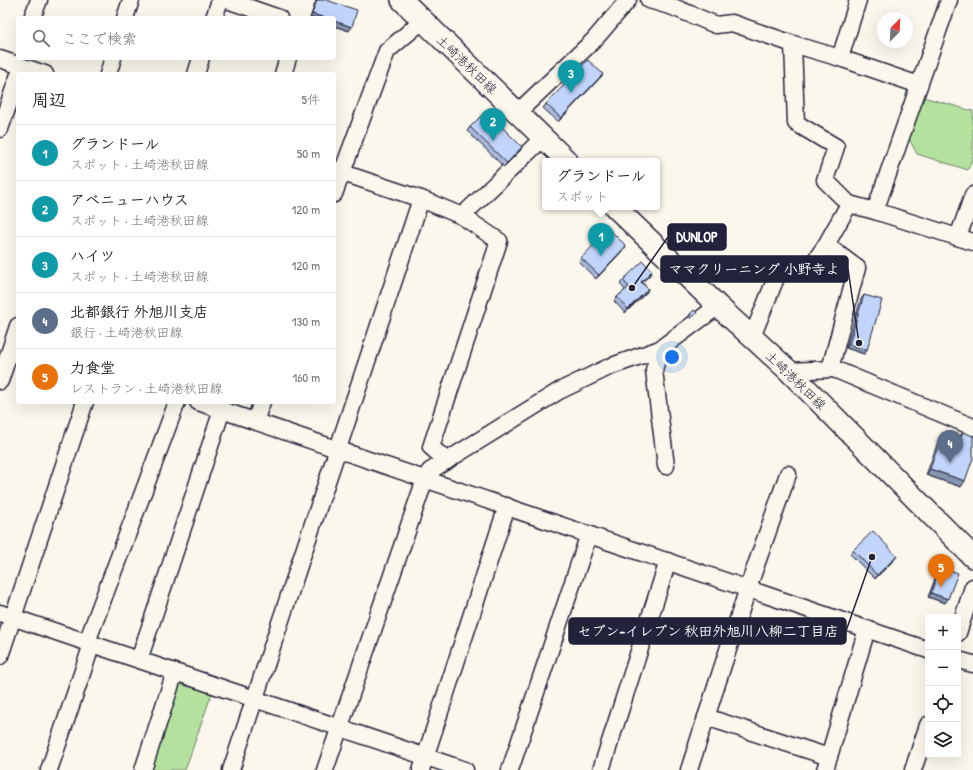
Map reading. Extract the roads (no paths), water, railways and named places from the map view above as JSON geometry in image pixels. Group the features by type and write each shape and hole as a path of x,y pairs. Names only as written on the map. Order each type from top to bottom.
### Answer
{"main road":[{"name":"土崎港秋田線","path":"402,0 564,158"},
{"name":"土崎港秋田線","path":"618,210 788,371 973,557"}],"street":[{"path":"33,16 39,0"},
{"path":"126,16 131,0"},
{"path":"215,16 220,0"},
{"path":"227,0 273,16"},
{"path":"518,112 594,40 627,0"},
{"path":"649,0 674,4 716,25 732,23 840,58 919,86"},
{"path":"840,58 858,0"},
{"path":"876,211 949,0"},
{"path":"336,182 338,171 387,51 422,21"},
{"path":"793,44 796,123 836,147 825,180 849,204 876,211 966,240 973,195"},
{"path":"109,72 112,60"},
{"path":"197,72 200,60"},
{"path":"284,72 287,60"},
{"path":"0,129 15,66 38,72"},
{"path":"462,216 543,138"},
{"path":"338,171 421,199 462,216 499,241 431,447 447,461"},
{"path":"231,770 421,199"},
{"path":"752,337 778,273 787,268 808,271 826,245 849,204"},
{"path":"826,245 857,268 830,369"},
{"path":"325,770 425,479 430,471 559,391 609,366 660,349 718,306"},
{"path":"0,381 12,335"},
{"path":"660,349 654,370 666,466"},
{"path":"788,371 834,369 973,427"},
{"path":"0,656 6,615 84,404"},
{"path":"49,770 89,643 176,404"},
{"path":"204,404 925,649"},
{"path":"255,421 261,404"},
{"path":"139,660 222,410"},
{"path":"689,770 748,588 788,474"},
{"path":"423,763 507,506"},
{"path":"510,770 589,534"},
{"path":"601,770 668,562"},
{"path":"961,624 973,587"},
{"path":"6,615 340,728 423,763 465,770"},
{"path":"706,717 827,764 867,629"},
{"path":"961,661 973,664"},
{"path":"142,770 175,672"},
{"path":"914,770 925,735"}],"place":[{"name":"ハイツ","path":"571,93"},
{"name":"アベニューハウス","path":"493,141"},
{"name":"グランドール","path":"601,256"},
{"name":"DUNLOP","path":"632,288"},
{"name":"ママクリーニング 小野寺よ","path":"859,343"},
{"name":"北都銀行 外旭川支店","path":"950,463"},
{"name":"セブン-イレブン 秋田外旭川八柳二丁目店","path":"872,557"},
{"name":"力食堂","path":"941,587"}]}
